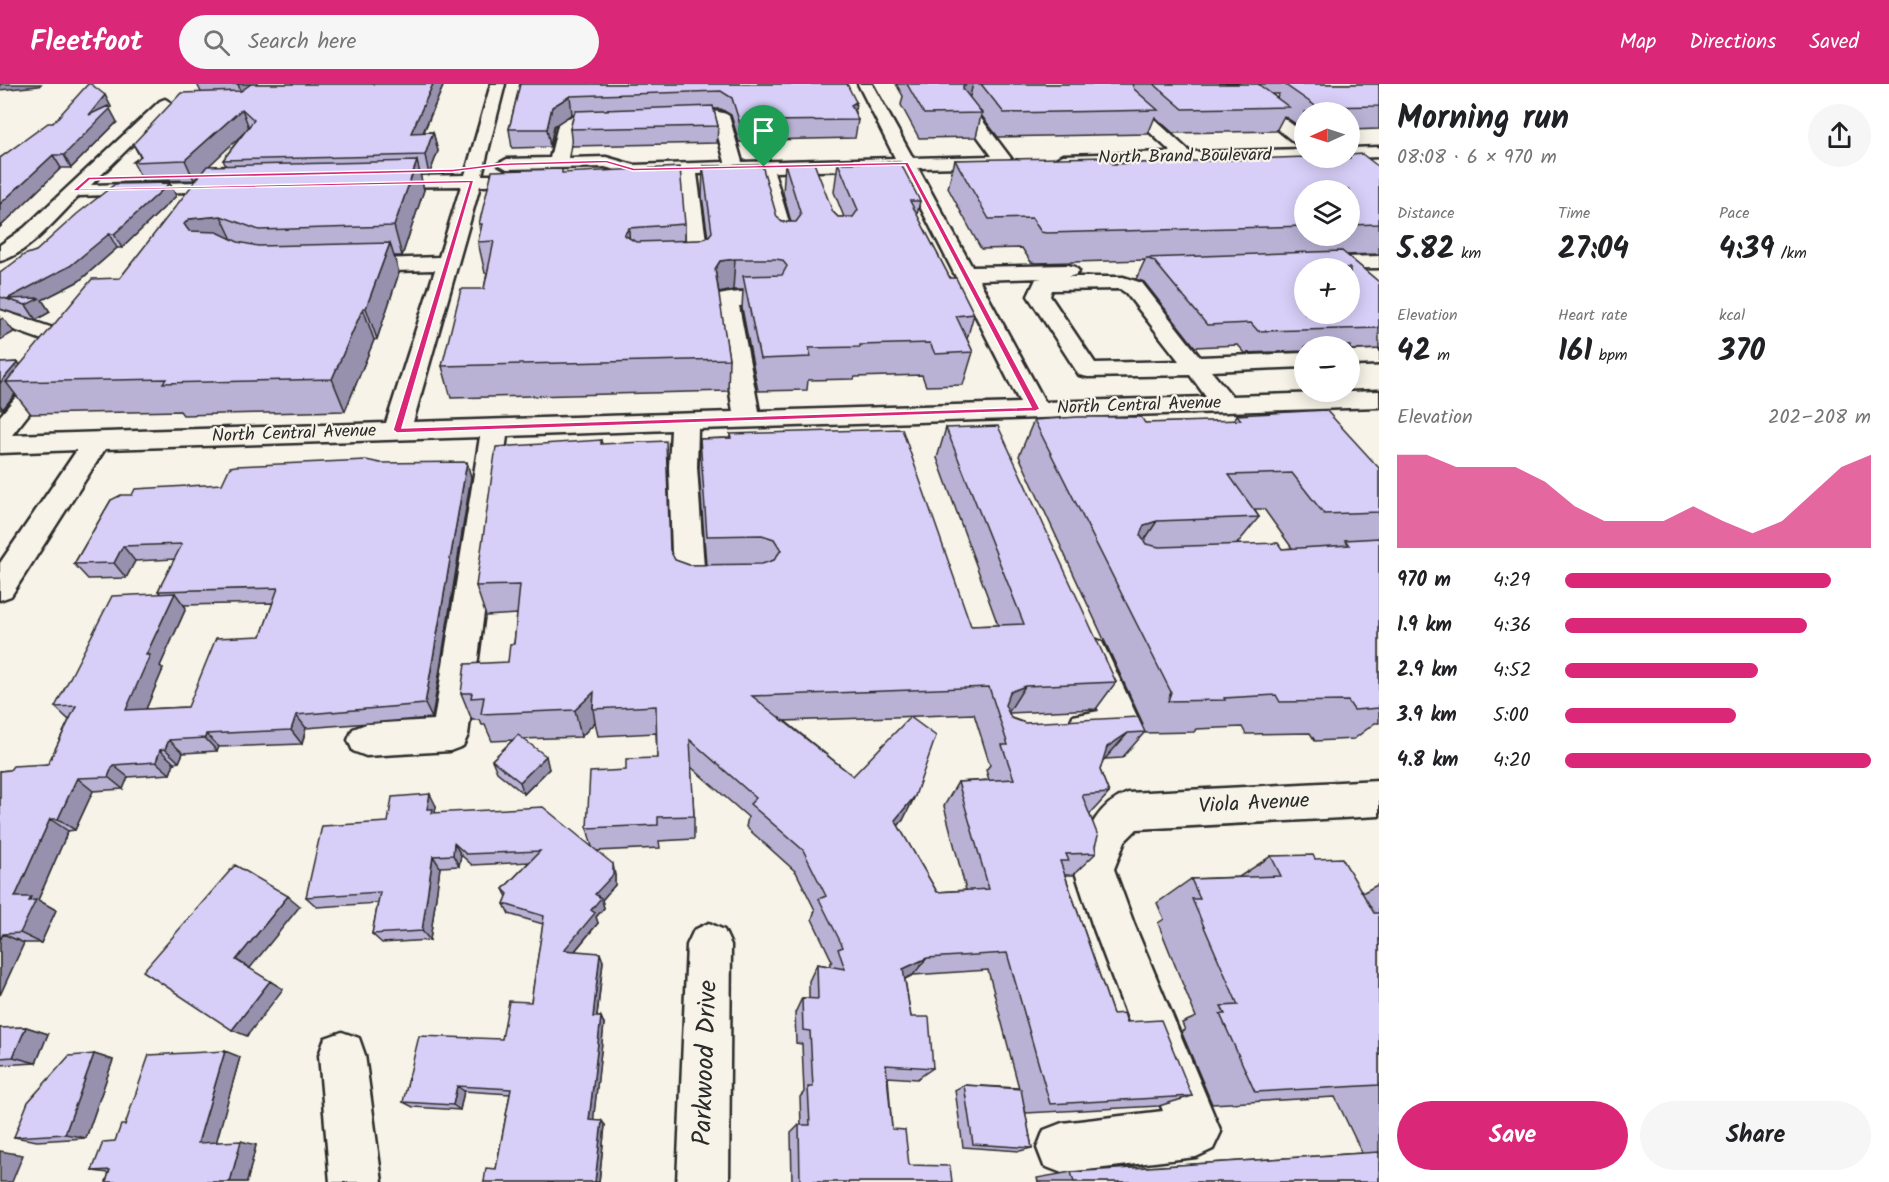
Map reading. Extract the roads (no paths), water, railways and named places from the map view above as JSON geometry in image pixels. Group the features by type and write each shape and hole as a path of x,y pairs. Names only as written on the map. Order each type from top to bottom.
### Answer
{"street":[{"path":"397,430 474,174 498,84"},
{"path":"865,84 1036,409"},
{"path":"1228,84 1294,134"},
{"path":"0,255 31,232 82,185 169,99"},
{"path":"1251,101 1276,100"},
{"path":"1133,108 1186,157"},
{"path":"967,111 1004,161"},
{"path":"651,118 721,116 735,167"},
{"path":"558,163 565,124 577,120 628,118"},
{"path":"1360,153 1379,152"},
{"name":"North Brand Boulevard","path":"1047,160 1294,154"},
{"path":"359,178 474,174 593,178 633,170 1025,160"},
{"path":"474,174 558,163 606,162 633,170"},
{"path":"812,165 820,187"},
{"path":"764,167 786,246"},
{"path":"658,264 699,263 688,169"},
{"path":"82,185 249,180"},
{"path":"188,207 207,181"},
{"path":"1360,262 1379,262"},
{"path":"334,267 448,263"},
{"path":"965,274 1139,269"},
{"path":"1224,403 1195,366 1134,288 1123,283 1044,284 1039,296 1088,370 1195,366 1294,361"},
{"path":"747,419 727,300 771,299"},
{"path":"0,317 57,337 62,346 51,370 0,433"},
{"path":"1360,358 1379,357"},
{"name":"North Central Avenue","path":"1360,399 1379,399"},
{"name":"North Central Avenue","path":"0,444 747,419 987,423 1036,409 1294,401"},
{"path":"1302,402 1319,422"},
{"path":"669,537 673,421"},
{"path":"673,421 683,467 689,580 748,579"},
{"path":"366,740 450,735 495,427"},
{"path":"0,588 97,440"},
{"path":"1055,729 1123,725 1080,628"},
{"name":"Viola Avenue","path":"1062,1148 1196,1132 1113,924 1094,869 1109,829 1128,811 1379,798"},
{"name":"Parkwood Drive","path":"702,1182 710,945"},
{"path":"342,1055 356,1182"}]}
